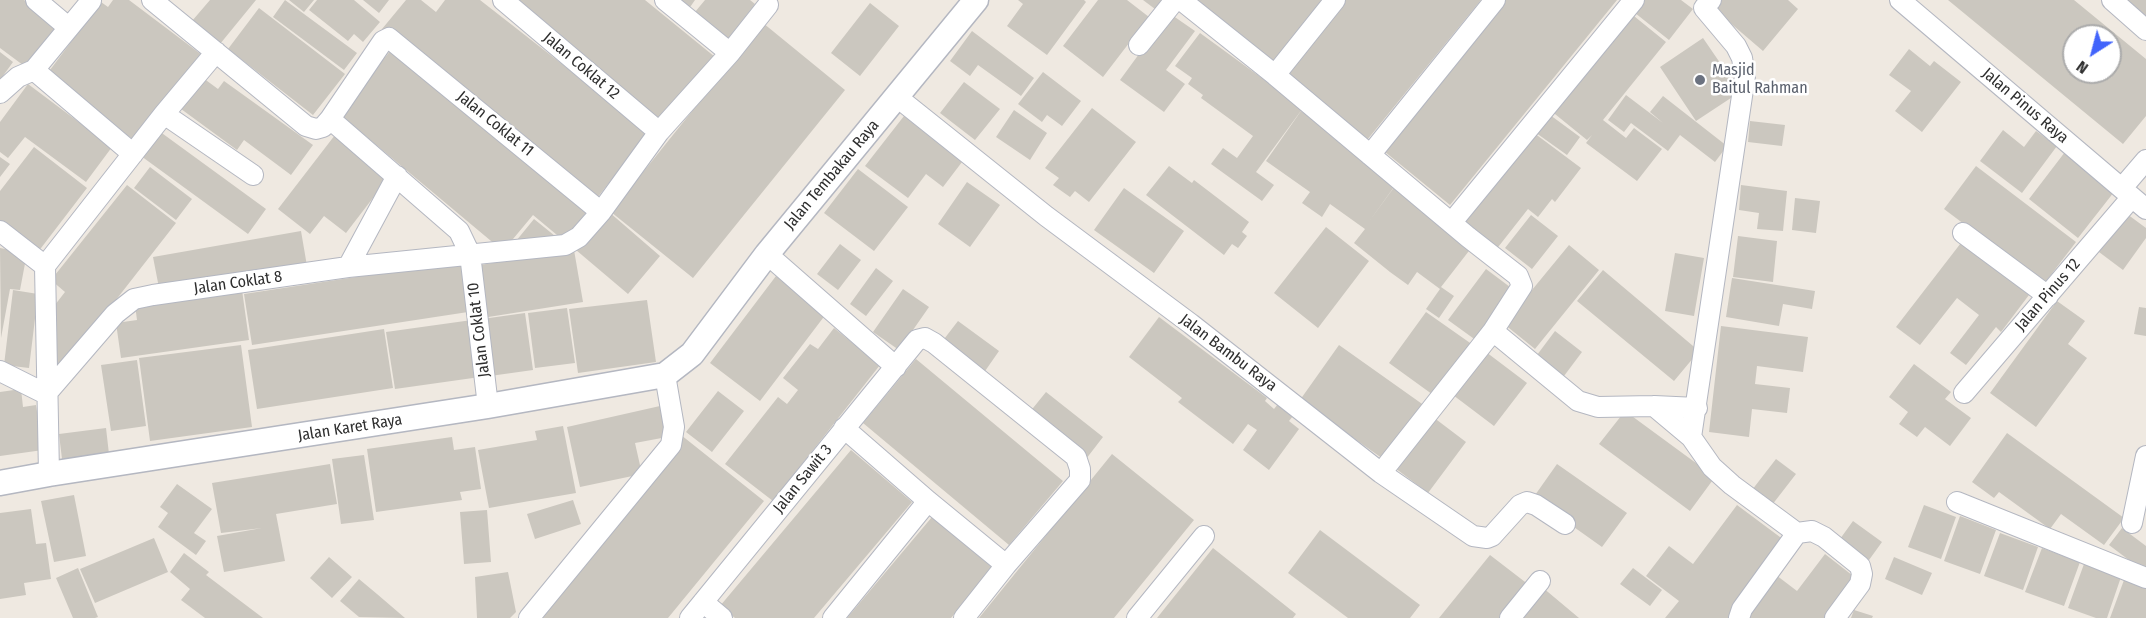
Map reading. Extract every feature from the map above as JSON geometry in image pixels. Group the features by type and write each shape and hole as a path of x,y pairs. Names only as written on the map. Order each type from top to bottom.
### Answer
{"street":[{"path":"36,0 68,27"},
{"path":"152,0 306,126 316,129 323,127 330,119 459,231 470,254"},
{"name":"Jalan Coklat 12","path":"503,0 659,132"},
{"path":"665,0 729,52"},
{"name":"Jalan Tembakau Raya","path":"692,354 767,254 976,0"},
{"path":"1139,45 1176,0"},
{"path":"1182,0 1518,276 1522,286 1493,331 1381,473"},
{"path":"1275,75 1335,0"},
{"path":"1370,155 1495,0"},
{"path":"1452,222 1634,0"},
{"name":"Jalan Pinus Raya","path":"1900,0 2134,198"},
{"path":"2112,0 2146,30"},
{"path":"0,93 18,77 34,70 91,2"},
{"path":"1691,437 1745,76 1742,58 1736,46 1703,3"},
{"name":"Jalan Coklat 8","path":"46,394 115,314 134,299 348,267 565,245 579,237 601,212 659,132 768,5"},
{"name":"Jalan Coklat 11","path":"330,119 382,41 389,38 601,212"},
{"path":"49,474 45,267 164,114 216,52"},
{"path":"34,70 134,154"},
{"name":"Jalan Bambu Raya","path":"897,97 1046,216 1200,331 1381,473 1473,536 1492,536 1520,505 1527,502 1536,505 1565,524"},
{"path":"164,114 253,175"},
{"path":"2134,198 2146,160"},
{"path":"348,267 397,176"},
{"name":"Jalan Pinus 12","path":"1964,393 2134,198"},
{"path":"0,231 45,267"},
{"path":"1963,233 2048,296"},
{"name":"Jalan Coklat 10","path":"470,254 488,406"},
{"path":"767,254 896,367"},
{"path":"1493,331 1578,401 1598,407 1696,408"},
{"name":"Jalan Sawit 3","path":"690,618 916,340 925,338 1076,457 1080,469 1080,480 1006,565"},
{"name":"Jalan Karet Raya","path":"0,483 488,406 665,375 692,354"},
{"path":"0,371 46,394"},
{"path":"529,618 671,445 674,427 665,375"},
{"path":"1654,406 1691,437 1712,467 1732,485 1797,533 1812,531 1824,537 1860,566 1862,574 1860,584 1835,618"},
{"path":"844,428 1006,565 964,618"},
{"path":"2132,523 2146,456"},
{"path":"833,618 928,501"},
{"path":"1957,502 2146,578"},
{"path":"1739,618 1742,609 1797,533"},
{"path":"1137,618 1204,536"},
{"path":"1510,618 1540,581"},
{"path":"704,602 722,618"}],"building":[{"path":"0,0 24,0 59,26 27,68 0,48"},
{"path":"113,0 129,0 202,55 136,142 47,74 101,2 108,7"},
{"path":"210,0 256,0 220,44 192,21"},
{"path":"285,0 357,53 344,70 273,17"},
{"path":"289,0 314,0 304,12"},
{"path":"317,0 354,0 380,22 363,42 354,34 348,41 309,10"},
{"path":"363,0 389,0 379,13"},
{"path":"406,0 421,0 436,12 445,0 480,0 649,132 597,198 382,29"},
{"path":"514,0 645,0 715,57 662,122"},
{"path":"675,0 695,0 688,10"},
{"path":"705,0 750,0 755,4 728,39 695,12"},
{"path":"1018,0 1084,0 1086,2 1047,55 1007,26 1023,4"},
{"path":"1098,0 1127,0 1149,17 1103,77 1063,46"},
{"path":"1143,0 1169,0 1159,12"},
{"path":"1197,0 1325,0 1272,63"},
{"path":"1345,0 1481,0 1367,140 1285,74"},
{"path":"1499,0 1617,0 1450,205 1379,147"},
{"path":"1637,0 1681,0 1693,9 1669,40 1630,9"},
{"path":"1721,0 1788,0 1798,9 1763,51 1714,9"},
{"path":"1948,0 2074,0 2103,24 2062,24 2062,84 2122,84 2122,39 2146,59 2146,116 2123,144"},
{"path":"2118,0 2146,0 2146,22"},
{"path":"870,3 899,26 860,76 831,53"},
{"path":"259,8 345,74 313,115 228,49"},
{"path":"1629,12 1666,42 1603,120 1626,138 1634,128 1662,149 1637,181 1586,143 1592,135 1587,140 1550,110"},
{"path":"1169,13 1195,31 1166,70 1185,84 1164,112 1120,80"},
{"path":"763,23 845,90 693,278 611,212"},
{"path":"972,31 1034,78 1021,96 978,65 970,76 950,61"},
{"path":"1200,33 1303,108 1256,172 1274,185 1262,201 1211,164 1223,148 1237,158 1253,136 1201,98 1203,95 1188,84 1192,78 1175,66"},
{"name":"Masjid Baitul Rahman","path":"1703,38 1740,92 1696,121 1660,67"},
{"path":"392,49 587,212 563,240 533,215 503,251 338,113"},
{"path":"1909,49 1930,66 1934,61 1961,82 1922,132 1895,111 1911,91 1889,75"},
{"path":"0,52 13,62 0,80"},
{"path":"1043,72 1081,101 1062,126 1047,115 1042,122 1018,104"},
{"path":"199,75 218,89 224,81 313,145 291,175 244,140 237,150 177,106"},
{"path":"964,82 1000,109 975,140 940,113"},
{"path":"28,84 112,147 86,182 25,137 8,158 0,152 0,122"},
{"path":"1626,95 1663,123 1650,112 1663,96 1727,146 1715,162 1680,135 1668,151 1631,123 1624,132 1608,120"},
{"path":"1092,108 1136,142 1089,202 1075,191 1070,197 1053,185 1059,178 1045,168"},
{"path":"1014,110 1047,133 1030,160 996,137"},
{"path":"1301,111 1399,180 1368,223 1395,186 1472,247 1441,287 1454,296 1439,318 1426,309 1440,289 1417,272 1408,285 1390,272 1354,243 1365,229 1330,204 1322,217 1302,203 1310,192 1266,161"},
{"path":"1546,112 1580,137 1567,155 1532,130"},
{"path":"904,116 962,162 943,187 926,174 908,198 865,166"},
{"path":"1750,121 1785,125 1782,146 1748,142"},
{"path":"1530,130 1581,168 1555,202 1552,199 1538,217 1528,209 1495,251 1459,222"},
{"path":"2003,130 2024,147 2036,131 2057,146 2022,193 1980,161"},
{"path":"159,131 266,209 248,234 141,156"},
{"path":"335,135 389,177 346,233 324,216 310,234 278,209"},
{"path":"34,147 87,188 38,252 0,224 0,191"},
{"path":"2065,152 2114,192 2078,238 2029,199"},
{"path":"0,157 10,164 0,177"},
{"path":"1169,166 1192,183 1194,180 1249,222 1242,232 1247,236 1238,248 1232,244 1224,255 1146,195"},
{"path":"1976,166 2076,242 2044,284 1944,209"},
{"path":"150,167 192,199 176,220 134,188"},
{"path":"858,169 908,207 874,251 824,213"},
{"path":"967,182 1000,205 970,247 938,224"},
{"path":"127,185 176,223 62,369 47,358 51,310 65,292 51,280"},
{"path":"1741,185 1787,191 1783,231 1757,229 1759,213 1739,210"},
{"path":"1124,188 1184,231 1154,273 1094,230"},
{"path":"1795,198 1820,201 1816,233 1792,230"},
{"path":"609,212 660,256 628,294 576,250"},
{"path":"2127,214 2146,228 2146,238 2123,270 2099,252"},
{"path":"1531,215 1558,236 1532,269 1505,248"},
{"path":"534,219 560,240 516,241"},
{"path":"1326,227 1369,261 1318,328 1274,293"},
{"path":"301,231 307,266 160,293 153,257"},
{"path":"1738,236 1777,241 1773,282 1733,277"},
{"path":"1964,239 2032,291 2001,332 1996,327 1966,365 1950,353 1979,315 1957,298 1920,345 1896,327"},
{"path":"840,244 861,260 838,290 817,274"},
{"path":"1569,245 1599,270 1535,349 1504,324"},
{"path":"0,248 27,253 20,290 10,289 1,338"},
{"path":"574,250 583,302 482,318 474,266"},
{"path":"1675,253 1704,258 1694,316 1665,311"},
{"path":"461,261 468,312 252,345 244,294"},
{"path":"876,268 893,281 866,316 850,304"},
{"path":"1486,269 1514,290 1477,341 1448,320"},
{"path":"1603,270 1699,351 1674,381 1577,301"},
{"path":"776,276 826,314 760,401 710,363"},
{"path":"1732,278 1815,291 1812,309 1783,304 1779,326 1726,317"},
{"path":"903,289 929,307 899,350 873,332"},
{"path":"13,290 38,294 29,368 4,365"},
{"path":"242,290 249,340 121,358 116,323 137,320 135,305"},
{"path":"647,300 656,362 578,373 569,309"},
{"path":"2057,301 2085,321 2068,344 2087,358 2036,427 1990,393"},
{"path":"2139,307 2146,308 2146,336 2134,334"},
{"path":"567,308 575,363 535,368 528,313"},
{"path":"1426,312 1473,345 1436,397 1389,363"},
{"path":"525,313 533,370 490,376 482,319"},
{"path":"1159,317 1267,398 1265,401 1274,409 1278,404 1293,416 1289,421 1299,429 1269,470 1243,450 1257,430 1248,424 1233,444 1178,402 1182,398 1129,357"},
{"path":"472,320 480,377 395,389 386,332"},
{"path":"958,321 999,351 983,374 941,343"},
{"path":"1721,326 1808,337 1803,372 1757,366 1755,384 1790,388 1787,413 1752,409 1749,437 1709,432"},
{"path":"834,328 880,365 773,501 725,464 778,397 787,404 798,390 783,378 810,344 818,349"},
{"path":"384,329 393,388 257,409 248,350"},
{"path":"1555,331 1582,352 1564,376 1537,355"},
{"path":"241,345 252,427 150,441 139,358"},
{"path":"1339,345 1425,406 1386,461 1300,400"},
{"path":"1486,352 1527,383 1494,426 1453,395"},
{"path":"916,359 1063,481 1009,545 863,423"},
{"path":"137,360 146,426 111,431 101,365"},
{"path":"1914,364 1951,392 1945,399 1971,418 1950,446 1925,427 1917,437 1899,424 1908,412 1889,397"},
{"path":"21,389 23,407 36,405 43,450 0,456 0,392"},
{"path":"718,391 744,411 712,452 686,432"},
{"path":"1046,392 1103,437 1086,459 1029,413"},
{"path":"660,406 667,437 635,443 642,474 580,487 567,427"},
{"path":"1625,411 1715,477 1690,511 1599,444"},
{"path":"1433,417 1466,442 1428,493 1395,468"},
{"path":"563,426 576,493 489,508 478,450 537,440 535,431"},
{"path":"106,428 109,454 62,459 59,434"},
{"path":"2007,433 2124,518 2104,545 2061,514 2050,529 1999,492 1994,498 1972,482"},
{"path":"681,435 764,501 668,618 533,618"},
{"path":"452,437 454,450 475,447 481,489 460,492 462,500 376,512 367,449"},
{"path":"851,450 912,502 814,618 735,618 720,606"},
{"path":"1112,454 1194,520 1114,618 979,618"},
{"path":"364,455 374,520 341,524 332,459"},
{"path":"1776,459 1796,474 1772,505 1752,490"},
{"path":"330,464 337,504 276,514 285,561 224,572 217,536 262,528 221,533 212,483"},
{"path":"1557,464 1627,513 1602,547 1533,498"},
{"path":"177,484 212,509 194,533 206,541 196,555 158,527 168,513 160,507"},
{"path":"74,495 86,556 54,562 41,501"},
{"path":"573,500 581,524 535,539 527,514"},
{"path":"1737,505 1788,543 1731,618 1665,618 1679,601 1646,576 1669,546 1693,564"},
{"path":"1924,505 1956,517 1941,559 1908,547"},
{"path":"31,509 36,544 46,543 51,579 24,583 26,595 0,599 0,513"},
{"path":"487,510 491,562 464,564 460,512"},
{"path":"1960,516 1996,530 1980,574 1944,561"},
{"path":"932,517 993,568 951,618 847,618"},
{"path":"1853,521 1882,542 1869,560 1840,539"},
{"path":"2122,528 2146,546 2146,573 2109,545"},
{"path":"1320,530 1420,605 1410,618 1348,618 1288,573"},
{"path":"2000,533 2038,547 2023,590 1984,576"},
{"path":"154,538 168,572 95,603 80,569"},
{"path":"1213,548 1296,614 1293,618 1157,618"},
{"path":"2042,548 2080,562 2064,606 2025,592"},
{"path":"184,553 209,572 206,575 263,618 205,618 181,600 190,589 170,572"},
{"path":"1825,554 1857,579 1827,618 1744,618 1776,575 1797,591"},
{"path":"1490,555 1529,585 1503,618 1439,618"},
{"path":"329,557 352,577 332,598 310,578"},
{"path":"1894,557 1932,573 1922,595 1885,579"},
{"path":"2084,564 2121,577 2107,618 2096,618 2068,608"},
{"path":"78,568 98,617 73,618 56,578"},
{"path":"1633,568 1662,590 1650,606 1620,584"},
{"path":"508,572 516,612 510,618 477,618 475,577"},
{"path":"359,579 405,618 359,617 340,601"},
{"path":"2124,580 2146,588 2146,618 2110,618"},
{"path":"1542,587 1579,618 1517,618"},
{"path":"1854,610 1873,616 1872,618 1851,618"}],"place":[{"name":"Masjid Baitul Rahman","path":"1700,80"}]}
